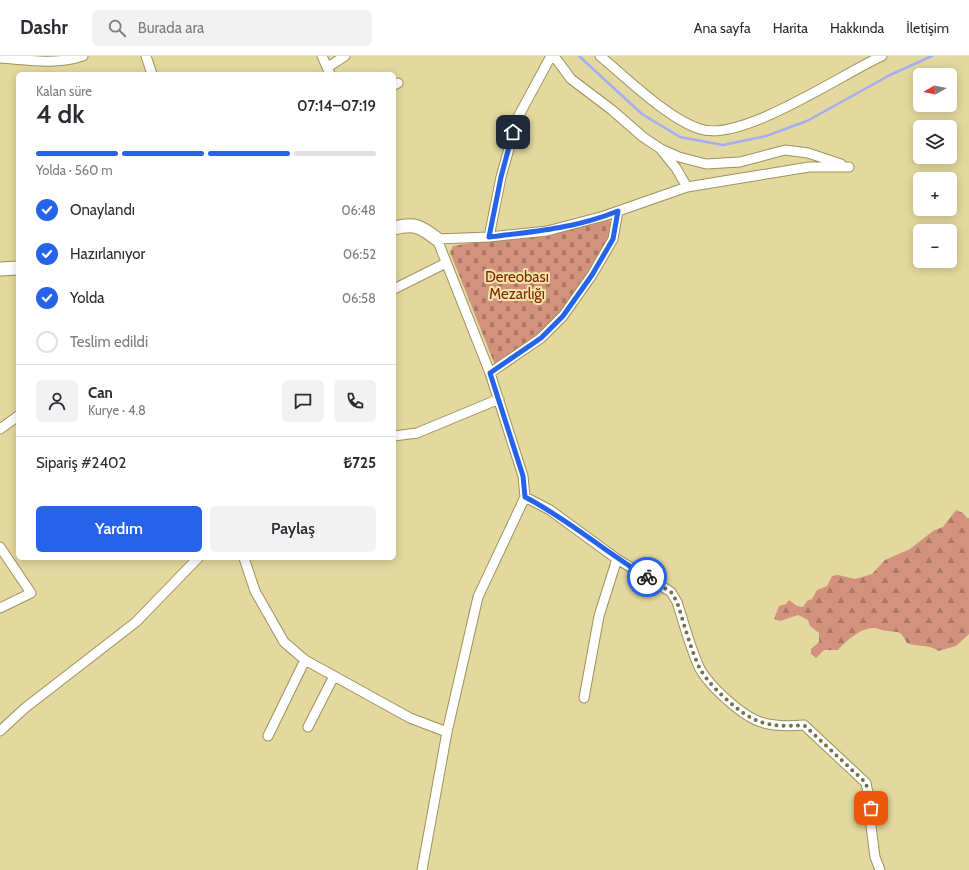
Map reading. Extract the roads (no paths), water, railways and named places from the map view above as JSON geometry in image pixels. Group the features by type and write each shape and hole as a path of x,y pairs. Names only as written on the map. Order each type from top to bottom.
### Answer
{"street":[{"path":"0,58 44,62 68,61 83,56"},
{"path":"146,56 151,72"},
{"path":"322,56 329,70 345,56"},
{"path":"437,239 489,237 547,230 604,216 687,187 809,167 849,167 808,153 785,150 740,162 706,164 679,157 661,149 643,137 612,110 571,79 552,56 518,117 501,177 489,237"},
{"path":"600,56 677,117 696,128 710,131 727,129 760,119 804,98 882,56"},
{"path":"661,149 676,168 687,187"},
{"path":"490,373 541,338 563,316 592,275 613,239 618,211"},
{"path":"396,228 409,225 422,227 437,239 499,399 523,476 525,497 478,597 446,732 422,870"},
{"path":"396,288 446,263"},
{"path":"0,269 16,268"},
{"path":"396,436 416,433 499,399"},
{"path":"0,429 16,417"},
{"path":"525,497 550,510 617,559 671,592 677,602 700,669 714,687 739,711 760,722 781,727 804,725 866,783 871,808 871,826 875,857 880,870"},
{"path":"0,546 31,593 0,608"},
{"path":"584,698 599,616 617,559"},
{"path":"0,731 25,708 136,622 196,560"},
{"path":"245,560 255,591 284,642 305,660 410,718 446,732"},
{"path":"268,736 305,660"},
{"path":"308,727 334,676"}],"waterway":[{"path":"579,56 642,114 680,137 723,145 766,136 807,121 890,75 932,56"}],"park label":[{"name":"Dereobası Mezarlığı","path":"517,286"}]}
